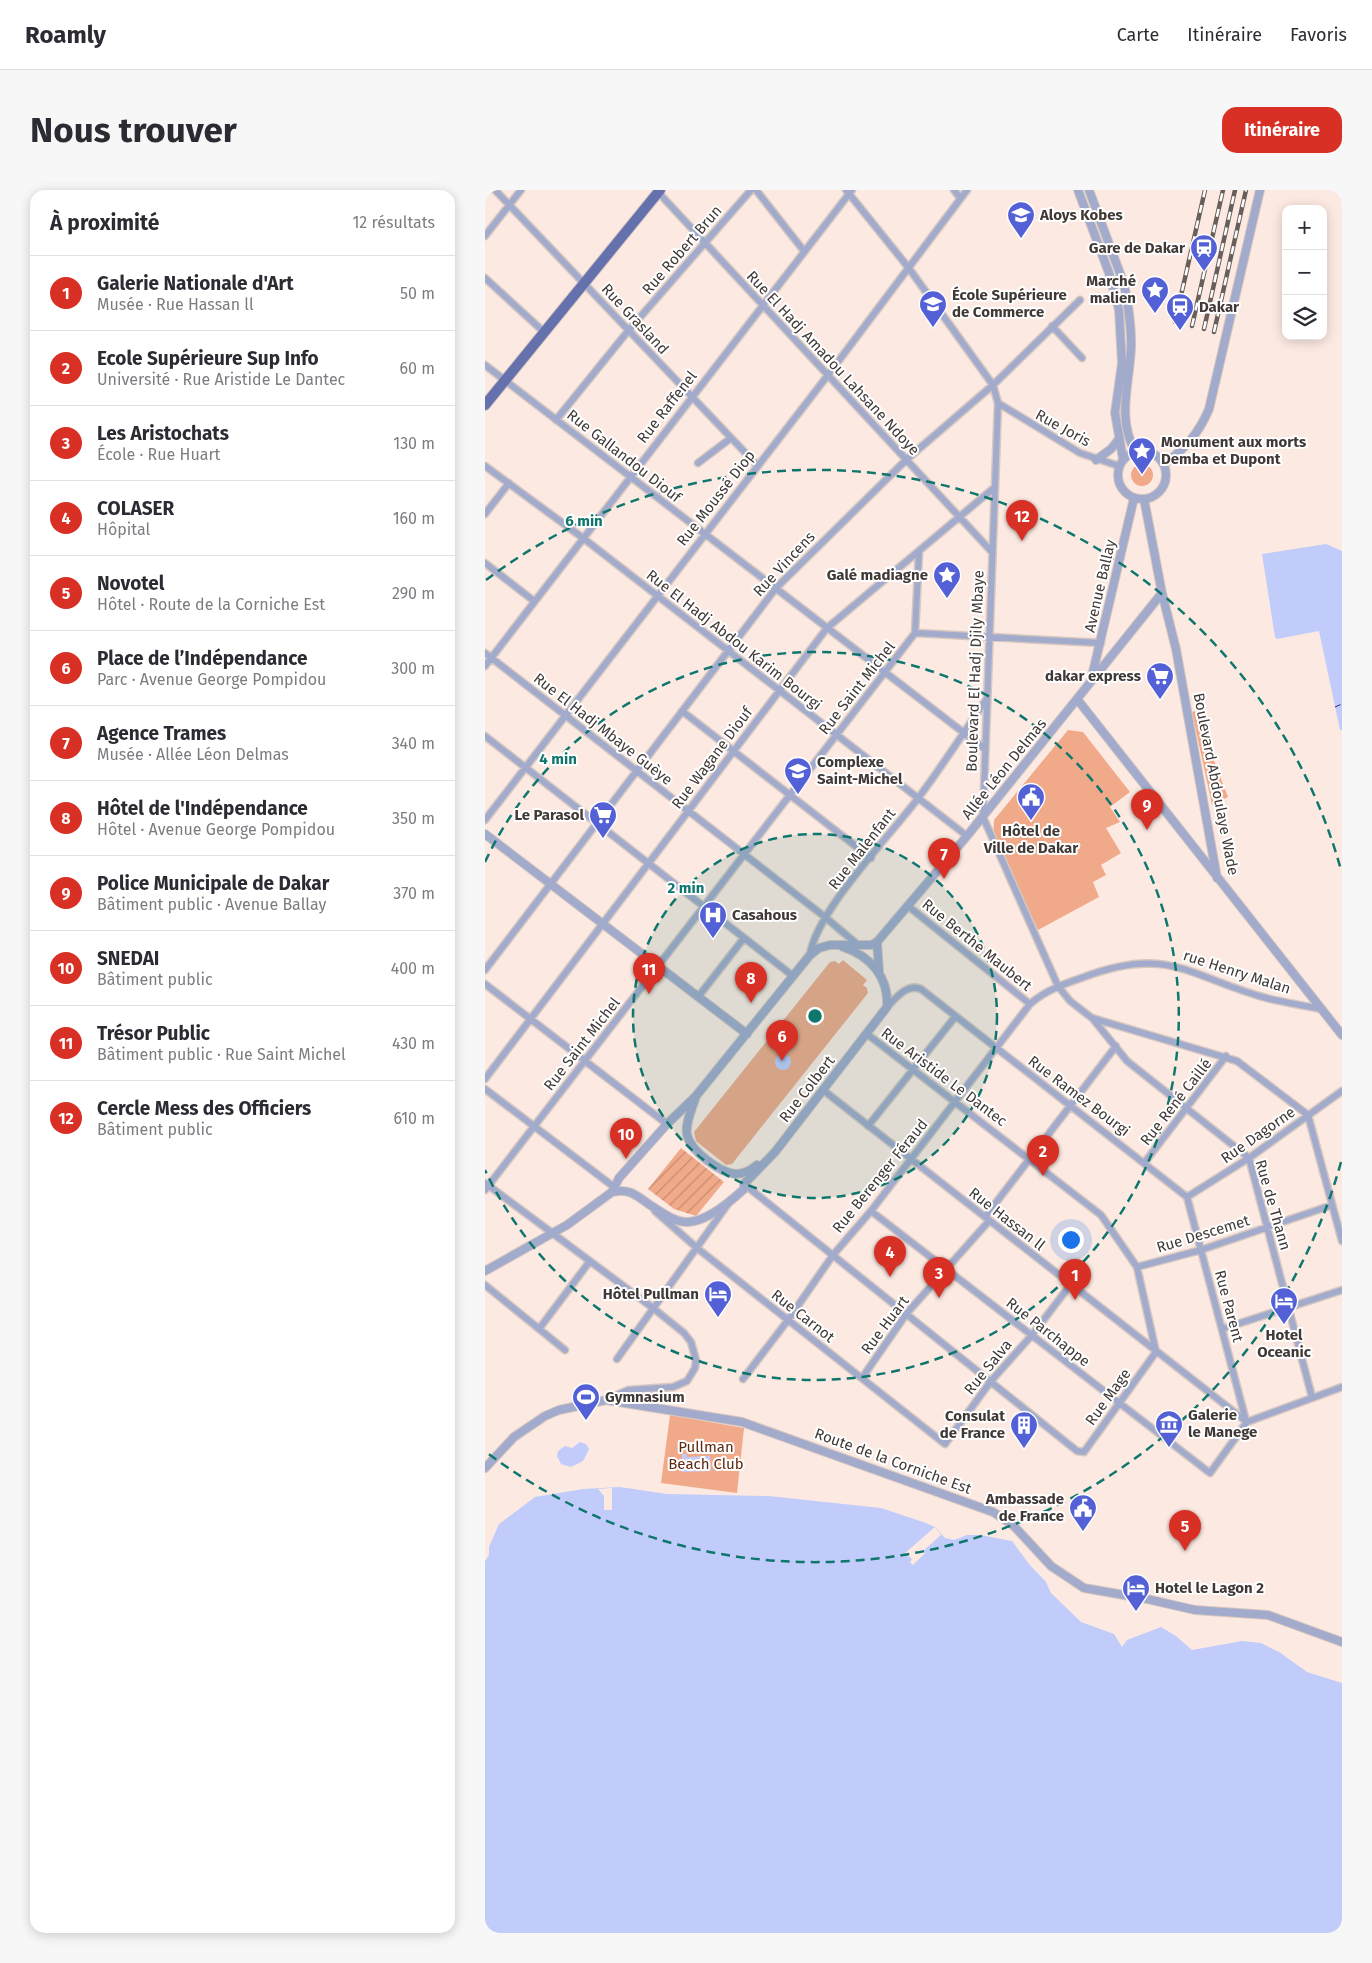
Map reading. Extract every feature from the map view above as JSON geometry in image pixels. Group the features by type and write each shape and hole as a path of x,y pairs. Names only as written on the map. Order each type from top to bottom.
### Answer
{"main road":[{"path":"485,406 658,191"}],"street":[{"name":"Rue Grasland","path":"495,190 757,465"},
{"path":"485,236 521,190"},
{"name":"Rue Robert Brun","path":"556,420 628,331 751,190"},
{"path":"756,190 804,251"},
{"path":"954,190 960,198"},
{"name":"Rue Moussé Diop","path":"485,820 704,533 828,375 967,190"},
{"path":"1078,190 1109,273 1119,310 1122,363 1115,413 1121,463 1119,483 1123,491 1134,498 1144,499 1155,496 1163,487 1167,475 1164,464 1148,451 1135,451 1121,463"},
{"path":"1089,190 1124,284 1127,298 1131,349 1124,412 1128,438 1135,451"},
{"path":"1164,464 1186,447 1198,431 1209,409 1260,190"},
{"name":"Rue El Hadj Amadou Lahsane Ndoye","path":"658,191 992,552"},
{"path":"849,192 908,268 993,385"},
{"name":"Rue Raffenel","path":"485,666 849,192"},
{"path":"485,278 544,332"},
{"name":"Rue Vincens","path":"485,970 776,588 907,460 993,385 1080,300"},
{"path":"1052,326 1083,358"},
{"name":"Rue Gallandou Diouf","path":"485,365 985,749"},
{"name":"Boulevard El Hadj Djily Mbaye","path":"993,385 998,403 983,817 1058,986 1070,1002 1092,1018 1117,1027 1226,1056 1237,1061 1307,1115"},
{"name":"Rue Joris","path":"998,403 1033,426 1096,460 1121,463"},
{"path":"697,463 731,438"},
{"path":"1096,460 1111,449 1119,439"},
{"name":"Rue El Hadj Abdou Karim Bourgi","path":"485,466 583,538 967,836"},
{"path":"485,514 509,484"},
{"name":"Rue Wagane Diouf","path":"485,1079 827,628 995,487"},
{"name":"Avenue Ballay","path":"1091,680 1134,498"},
{"name":"Boulevard Abdoulaye Wade","path":"1144,499 1162,593 1176,649 1217,880 1342,1035"},
{"path":"915,634 919,552"},
{"path":"485,563 534,601"},
{"name":"Allée Léon Delmas","path":"877,942 983,817 1162,593"},
{"name":"Rue Saint Michel","path":"486,1186 915,634 1101,643"},
{"name":"Rue El Hadj Mbaye Guèye","path":"485,653 825,917 858,945"},
{"name":"Rue Malenfant","path":"810,955 812,943 825,917 919,797 987,698"},
{"path":"1077,699 1217,880"},
{"path":"682,711 871,858"},
{"path":"485,736 793,976"},
{"path":"485,834 747,1034"},
{"name":"Rue Berthe Maubert","path":"908,906 1030,1004"},
{"path":"698,997 744,938"},
{"path":"485,1271 553,1233 613,1189 667,1124 696,1096 810,955 823,946 858,945 877,942 879,971 886,986 887,1007"},
{"path":"838,945 855,952 879,971"},
{"name":"rue Henry Malan","path":"1042,994 1058,986 1124,964 1146,962 1169,964 1190,970 1269,999 1322,1009"},
{"path":"485,984 667,1124"},
{"name":"Rue Ramez Bourgi","path":"887,1007 908,988 913,986 921,989 1145,1162 1187,1197"},
{"name":"Rue Berenger Féraud","path":"743,1379 788,1320 833,1255 871,1211 1030,1004 1042,994"},
{"name":"Rue Colbert","path":"731,1201 744,1189 744,1184 775,1152 887,1007"},
{"path":"868,1126 955,1017"},
{"name":"Rue de Thann","path":"1092,1018 1127,1061 1188,1107 1249,1158 1266,1227 1290,1307 1312,1397"},
{"name":"Rue Aristide Le Dantec","path":"867,1034 1101,1215 1137,1267 1156,1352"},
{"name":"Rue Huart","path":"862,1378 907,1313 947,1270 987,1219 1116,1046"},
{"name":"Rue René Caillé","path":"1145,1162 1226,1056"},
{"path":"485,1089 613,1189 634,1193 670,1218 687,1222 701,1218 731,1201"},
{"name":"Rue Hassan ll","path":"823,1090 1247,1422"},
{"name":"Rue Dagorne","path":"1187,1197 1249,1158 1342,1091"},
{"path":"696,1096 687,1126 687,1134 697,1150 718,1167 730,1173 746,1173 775,1152"},
{"path":"1307,1115 1342,1242"},
{"path":"744,1184 991,1381"},
{"path":"486,1186 553,1233 653,1308 684,1333 691,1342 696,1360 692,1375 679,1386 628,1390 606,1400"},
{"name":"Rue Parent","path":"1187,1197 1247,1422"},
{"path":"617,1359 731,1201"},
{"name":"Rue Carnot","path":"649,1204 665,1221 697,1248 945,1444"},
{"name":"Rue Descemet","path":"1137,1267 1201,1250 1332,1205"},
{"name":"Rue Parchappe","path":"871,1211 1211,1473 1247,1422"},
{"path":"539,1329 590,1261"},
{"name":"Rue Salva","path":"945,1444 991,1381 1032,1334 1071,1284"},
{"path":"485,1285 565,1350"},
{"path":"1222,1329 1342,1290"},
{"name":"Rue Mage","path":"991,1381 1078,1451 1084,1452 1156,1352"},
{"path":"1247,1422 1342,1387"},
{"name":"Route de la Corniche Est","path":"485,1468 514,1437 545,1416 567,1408 606,1400 742,1422 993,1512 1013,1524 1051,1566 1084,1588 1195,1610 1269,1615 1342,1642"}],"green space":[{"path":"1138,464 1146,464 1153,471 1153,479 1146,486 1138,486 1131,479 1131,471"},
{"path":"1195,711 1228,797 1212,805 1192,712"},
{"path":"1068,730 1083,732 1130,792 1110,807 1120,822 1106,828 1121,853 1101,865 1106,875 1093,882 1099,897 1038,930 993,836 994,820"},
{"path":"843,960 867,980 863,985 867,988 868,993 732,1164 726,1165 696,1141 694,1132 830,962 835,961 839,964"},
{"path":"681,1148 724,1182 696,1216 674,1209 648,1189"},
{"name":"Pullman Beach Club","path":"670,1415 744,1428 737,1493 661,1483"}],"water":[{"path":"1326,544 1342,551 1342,730 1340,730 1319,631 1277,639 1275,637 1262,554"},
{"path":"780,1054 786,1054 791,1059 789,1068 780,1070 775,1065 775,1059"},
{"path":"580,1442 586,1444 589,1449 583,1461 571,1467 561,1464 557,1456 558,1451 565,1446 572,1448"},
{"path":"682,1454 687,1454 687,1457 710,1456 711,1471 682,1472"},
{"path":"620,1487 667,1494 769,1496 881,1508 935,1527 945,1538 954,1540 967,1535 981,1535 1012,1541 1029,1564 1046,1582 1051,1593 1081,1622 1114,1634 1122,1647 1127,1640 1161,1627 1176,1636 1192,1650 1242,1641 1261,1643 1279,1652 1307,1672 1342,1683 1342,1933 485,1933 485,1561 489,1555 489,1547 499,1524 535,1497 583,1489"}],"pier":[{"path":"612,1488 612,1510 604,1510 604,1496 598,1489"},
{"path":"935,1527 941,1535 923,1551 925,1553 913,1565 910,1562 912,1559 905,1553"}],"ferry route":[{"path":"1335,707 1342,704"}],"railway":[{"path":"1175,322 1205,190"},
{"path":"1192,326 1223,190"},
{"path":"1204,329 1235,190"},
{"path":"1214,332 1246,190"}],"place":[{"name":"Aloys Kobes","path":"1021,239"},
{"name":"Gare de Dakar","path":"1204,272"},
{"name":"Marché malien","path":"1155,314"},
{"name":"École Supérieure de Commerce","path":"933,328"},
{"name":"Dakar","path":"1180,331"},
{"name":"Monument aux morts Demba et Dupont","path":"1142,475"},
{"name":"Cercle Mess des Officiers","path":"1022,541"},
{"name":"Galé madiagne","path":"947,599"},
{"name":"dakar express","path":"1160,700"},
{"name":"Complexe Saint-Michel","path":"798,795"},
{"name":"Hôtel de Ville de Dakar","path":"1031,821"},
{"name":"Police Municipale de Dakar","path":"1147,830"},
{"name":"Le Parasol","path":"603,839"},
{"name":"Agence Trames","path":"944,879"},
{"name":"Casahous","path":"713,939"},
{"name":"Trésor Public","path":"649,994"},
{"name":"Hôtel de l'Indépendance","path":"751,1003"},
{"name":"Place de l’Indépendance","path":"782,1061"},
{"name":"SNEDAI","path":"626,1159"},
{"name":"Ecole Supérieure Sup Info","path":"1043,1176"},
{"name":"COLASER","path":"890,1277"},
{"name":"Les Aristochats","path":"939,1298"},
{"name":"Galerie Nationale d'Art","path":"1075,1300"},
{"name":"Hôtel Pullman","path":"718,1318"},
{"name":"Hotel Oceanic","path":"1284,1325"},
{"name":"Gymnasium","path":"586,1421"},
{"name":"Galerie le Manege","path":"1169,1448"},
{"name":"Consulat de France","path":"1024,1449"},
{"name":"Ambassade de France","path":"1083,1532"},
{"name":"Novotel","path":"1185,1551"},
{"name":"Hotel le Lagon 2","path":"1136,1612"}]}
